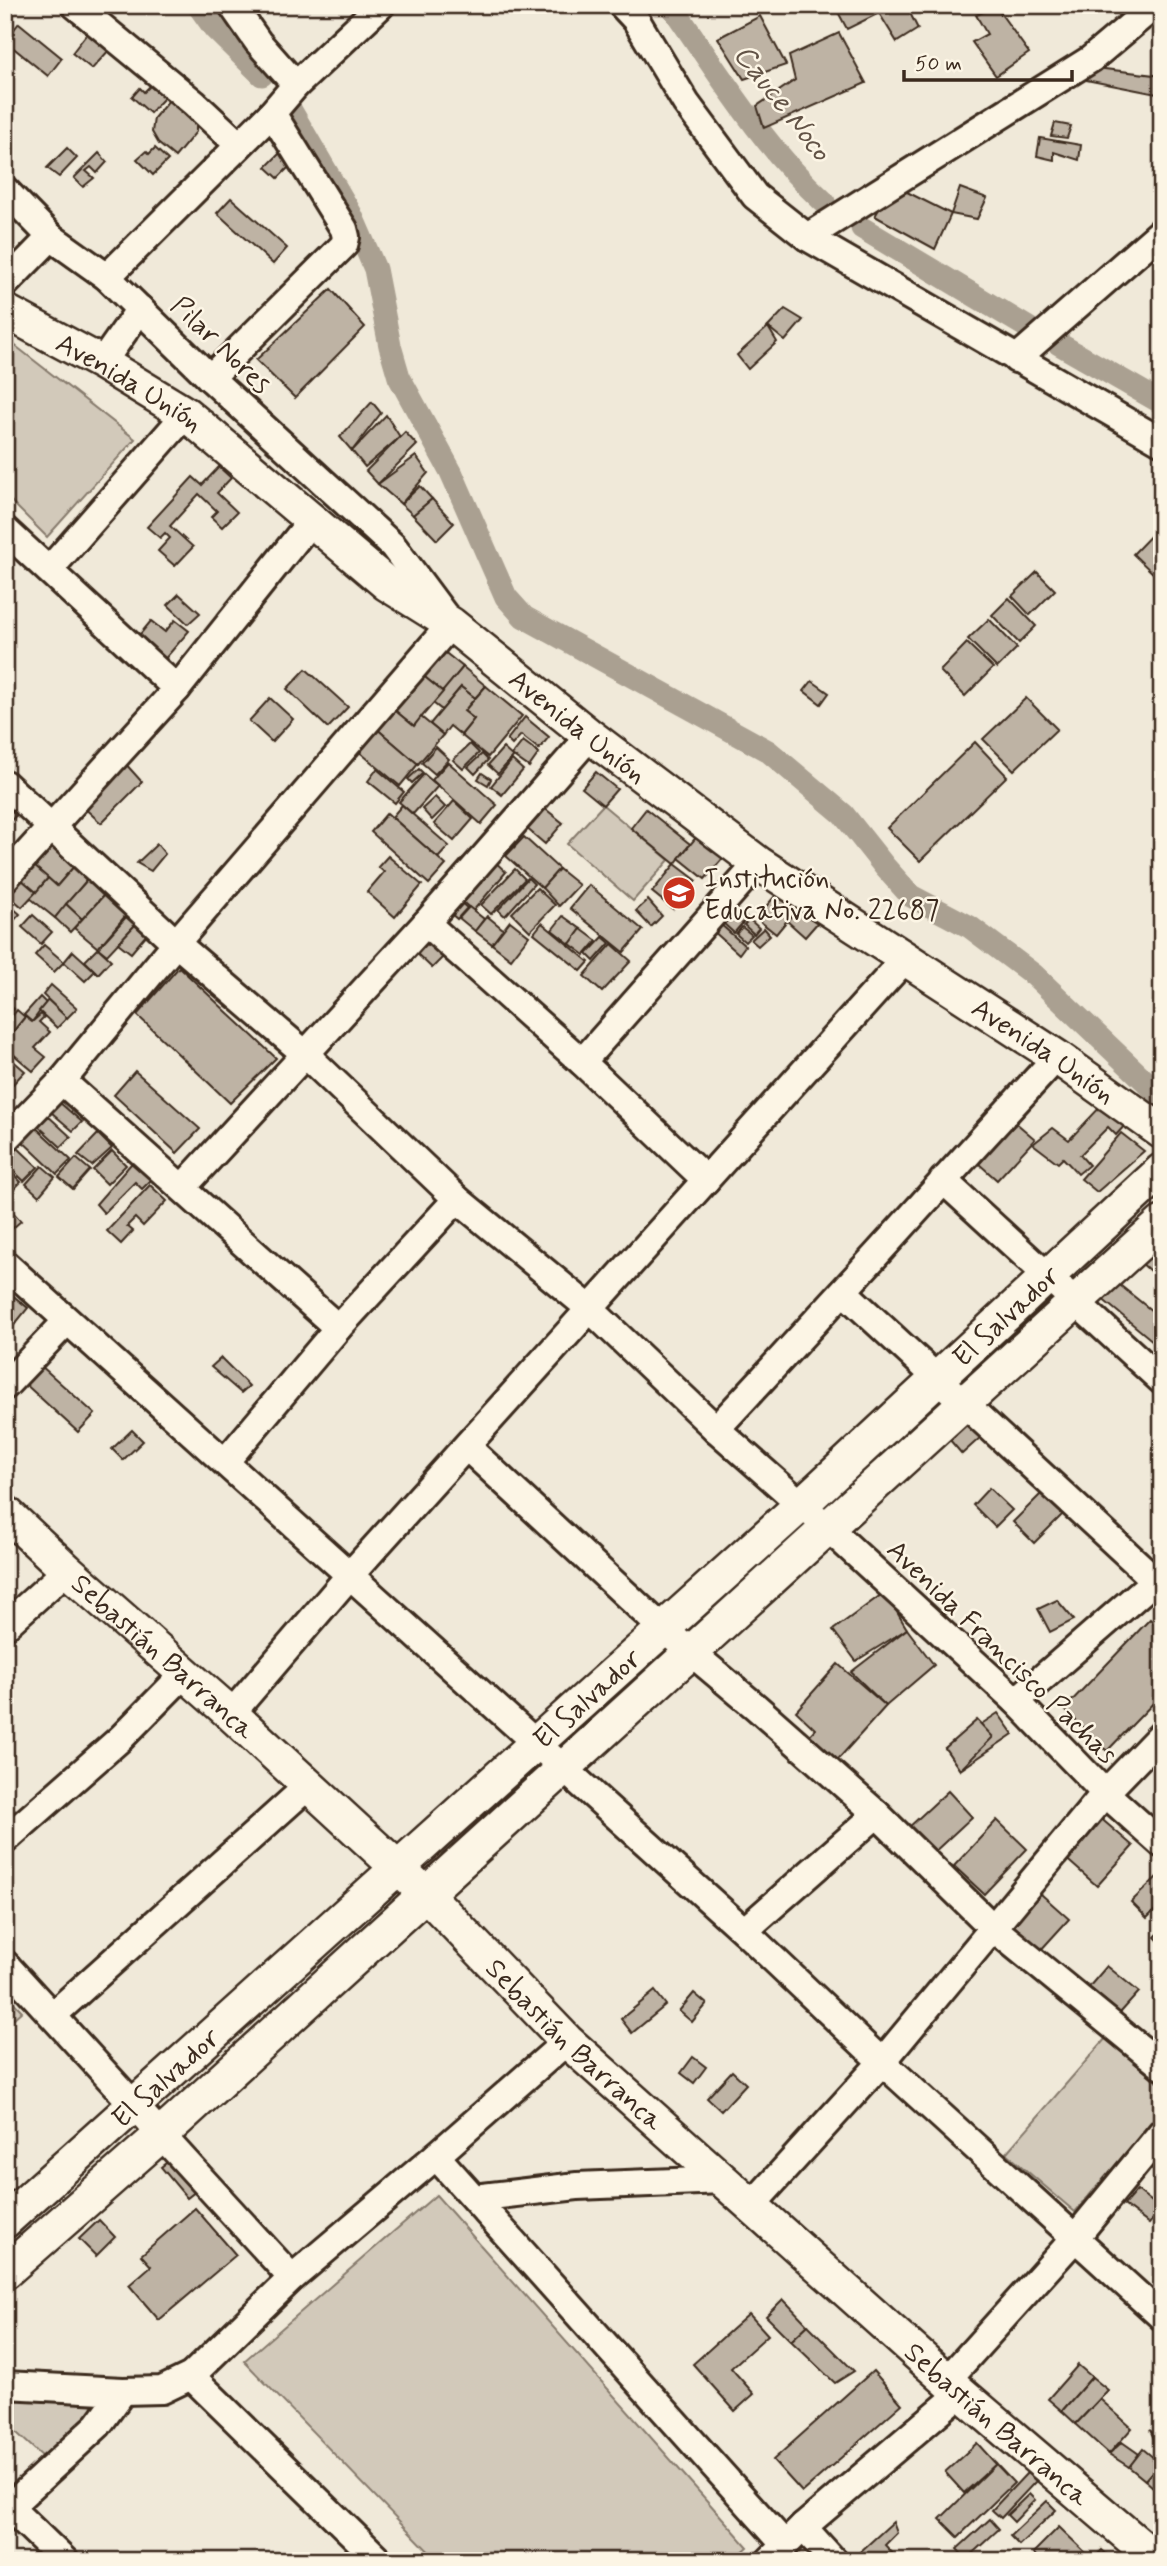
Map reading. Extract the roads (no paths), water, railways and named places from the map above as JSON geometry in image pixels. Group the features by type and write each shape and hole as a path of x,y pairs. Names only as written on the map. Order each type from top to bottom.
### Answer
{"street":[{"path":"75,5 194,103 239,145"},
{"path":"232,5 258,42 296,85"},
{"path":"107,276 272,113 296,85 381,5"},
{"path":"622,5 636,20 686,103 755,196 807,237 1162,442"},
{"path":"807,237 1091,59 1155,5"},
{"path":"210,378 344,245 346,237 344,229 272,113"},
{"name":"Pilar Nores","path":"5,190 51,237 107,276 210,378 393,546 451,624"},
{"path":"1016,359 1162,231"},
{"path":"5,284 51,237"},
{"path":"102,363 140,309"},
{"name":"Avenida Unión","path":"5,311 102,363 186,414 387,584 451,624 590,736 758,863 1058,1057 1162,1132"},
{"path":"49,570 186,414"},
{"path":"5,878 177,688 311,521"},
{"path":"5,530 177,688"},
{"path":"5,1140 62,1081 176,943 451,624"},
{"path":"183,1188 426,923 590,736"},
{"name":"Avenida Francisco Pachas","path":"5,784 176,943 304,1053 457,1199 589,1308 716,1429 1016,1701 1105,1793 1162,1844"},
{"path":"582,1062 758,863"},
{"path":"426,923 582,1062 706,1180"},
{"path":"231,1714 350,1575 906,958"},
{"path":"716,1429 845,1292 943,1180 1058,1057"},
{"path":"62,1081 338,1328"},
{"name":"El Salvador","path":"10,2208 133,2105 536,1745 662,1628 801,1505 1162,1170"},
{"path":"943,1180 1162,1381"},
{"path":"225,1462 338,1328 457,1199"},
{"name":"El Salvador","path":"5,2272 160,2136 1162,1223"},
{"path":"5,1264 744,1931 882,2062 1162,2317"},
{"path":"845,1292 1156,1587 1016,1701"},
{"path":"5,1386 67,1321"},
{"path":"467,1447 662,1628 877,1814 992,1927 1162,2066"},
{"name":"Sebastián Barranca","path":"5,1512 66,1570 186,1673 425,1893 567,2041 954,2386 1158,2561"},
{"path":"5,1626 66,1570"},
{"path":"5,1840 121,1738 186,1673"},
{"path":"752,2205 882,2062 1105,1793 1162,1734"},
{"path":"53,2015 308,1786"},
{"path":"744,1931 877,1814"},
{"path":"5,1964 292,2278"},
{"path":"5,2385 124,2391 162,2390 191,2376 292,2278 567,2041"},
{"path":"786,2544 954,2386 1162,2132"},
{"path":"436,2156 786,2544 834,2561"},
{"path":"474,2199 577,2186 723,2180"},
{"path":"191,2376 380,2561"},
{"path":"65,2561 7,2507 98,2424 124,2391"}],"waterway":[{"path":"198,5 215,29 262,75"},
{"name":"Cauce Noco","path":"671,5 761,133 824,202"},
{"path":"290,109 351,214 375,269 399,377 451,472 506,597 524,617 768,751 843,814 911,896 970,927 1034,975 1162,1097"},
{"name":"Cauce Noco","path":"862,228 1032,330"},
{"name":"Cauce Noco","path":"1059,344 1162,403"}],"place":[{"name":"Institución Educativa No. 22687","path":"679,893"}]}
